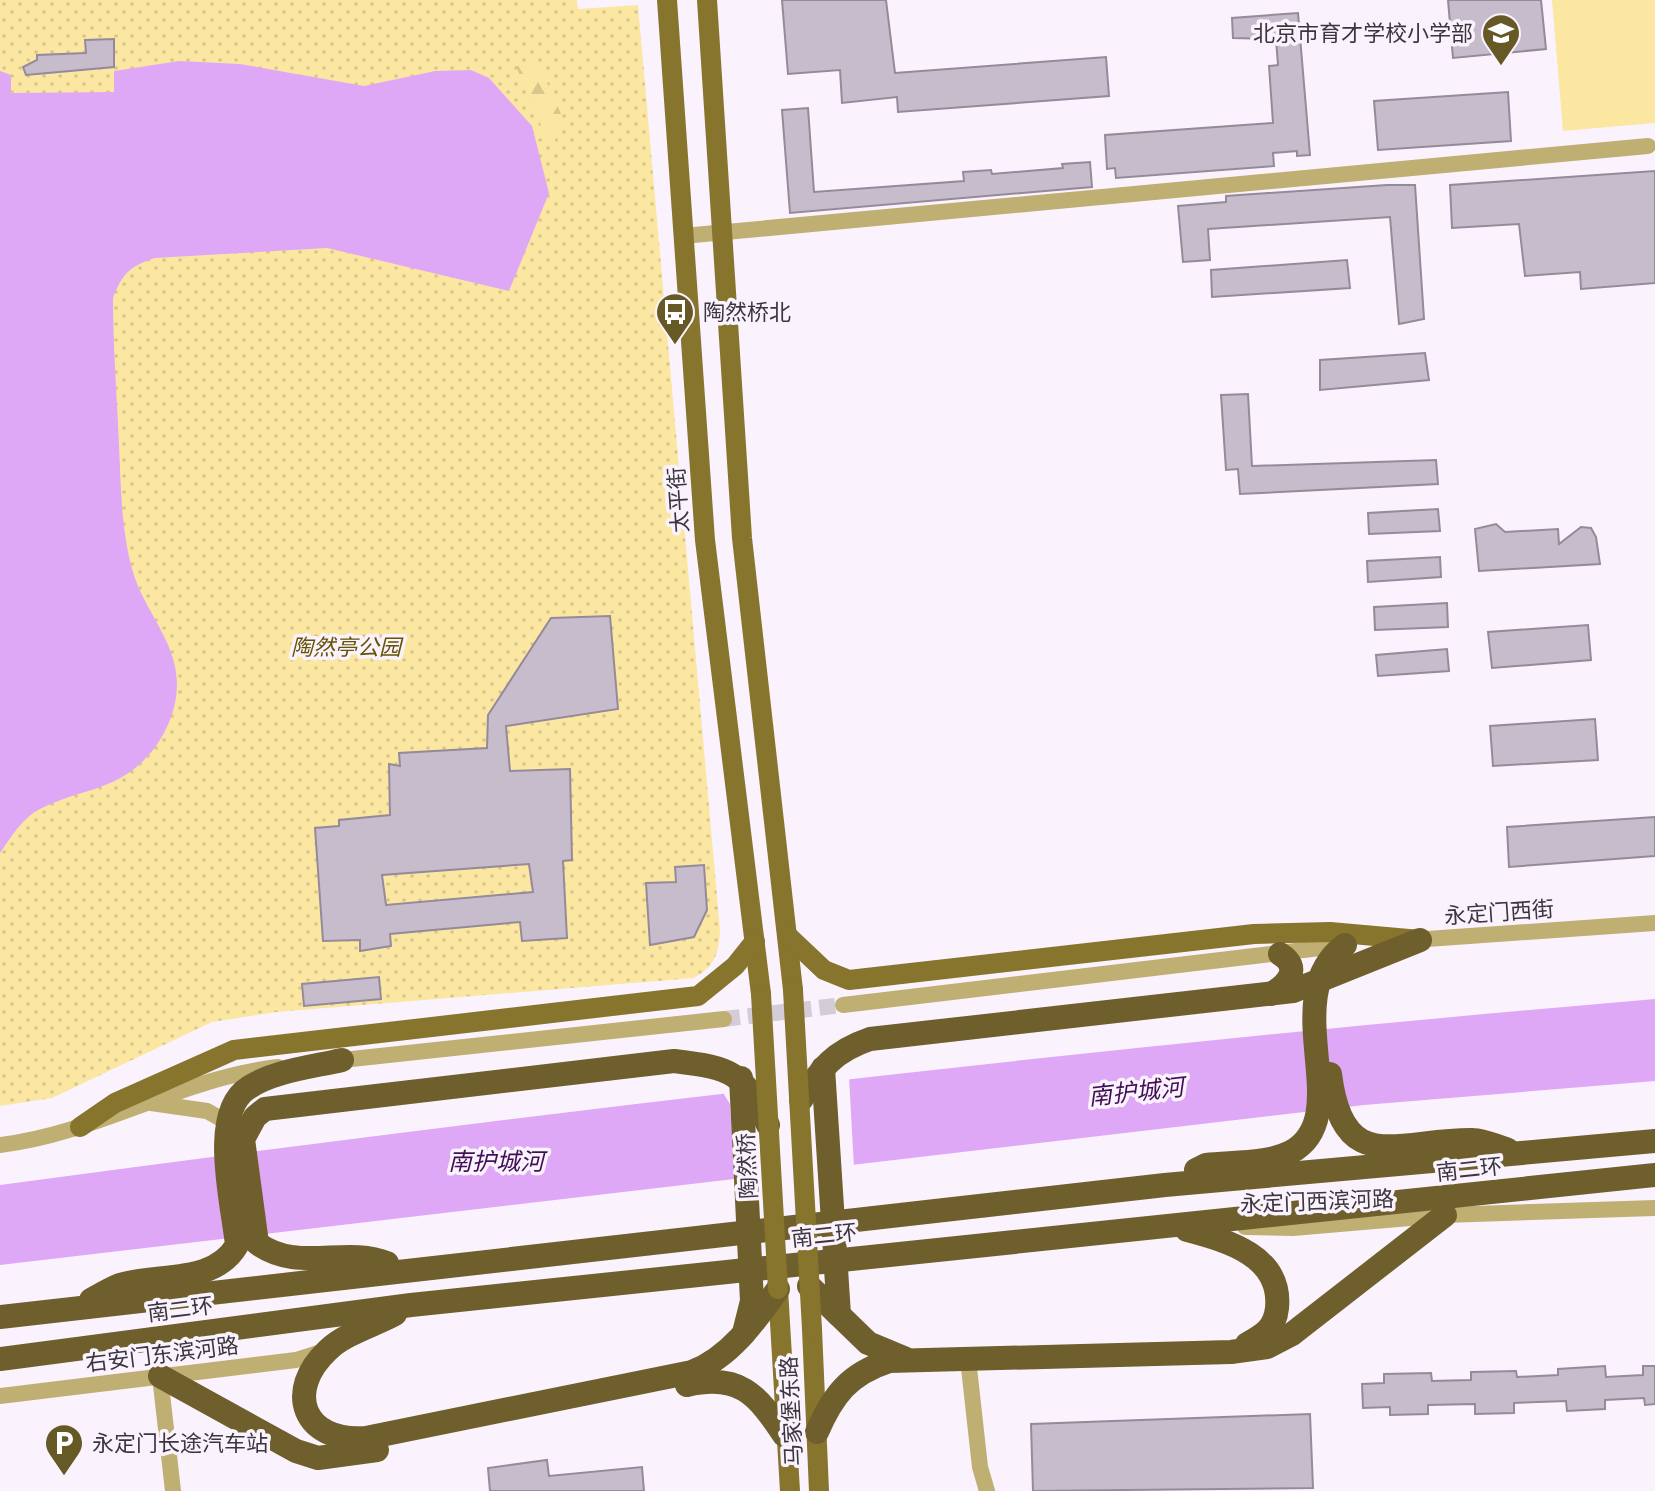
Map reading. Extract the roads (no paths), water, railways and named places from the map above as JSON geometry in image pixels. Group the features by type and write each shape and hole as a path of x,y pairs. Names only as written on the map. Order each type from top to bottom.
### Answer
{"highway":[{"path":"801,1100 823,1068 843,1049 870,1039 1269,996 1293,991 1320,978 1348,955 1420,940"},
{"path":"1269,996 1282,988 1292,971 1287,959 1280,954"},
{"path":"1348,955 1316,1015 1333,1103 1342,1122 1365,1144 1396,1147 1474,1140 1520,1153"},
{"path":"1165,1185 1206,1165 1289,1153 1309,1137 1315,1125 1318,1104 1316,1015 1320,978"},
{"path":"1269,996 1289,999 1316,1015"},
{"path":"247,1244 232,1133 233,1102 249,1086 342,1060"},
{"path":"232,1133 265,1109 674,1061 705,1065 741,1078 750,1087 768,1125"},
{"path":"823,1068 839,1315"},
{"path":"741,1078 752,1301 744,1333"},
{"name":"南二环","path":"0,1317 1165,1185 1655,1141"},
{"name":"南二环","path":"0,1359 411,1305 1655,1175"},
{"path":"817,1432 834,1396 856,1374 906,1359 1231,1352 1267,1347 1292,1334 1445,1215"},
{"path":"1172,1226 1219,1239 1250,1253 1271,1273 1278,1295 1276,1317 1268,1333 1231,1352"},
{"path":"247,1244 290,1258 380,1260 402,1270"},
{"path":"76,1308 120,1286 194,1274 223,1263 247,1244"},
{"path":"809,1286 868,1343 906,1359"},
{"path":"411,1305 328,1349 306,1379 305,1398 316,1428 333,1438 350,1439 692,1372 714,1364 744,1333 778,1289"},
{"path":"160,1376 296,1451 318,1458 349,1456 709,1380 730,1382 761,1401 784,1435"}],"main road":[{"name":"太平街","path":"667,0 705,540 761,994"},
{"path":"707,0 744,553 793,990 809,1286"},
{"path":"788,936 824,970 849,980 1254,934 1330,932 1420,940"},
{"path":"80,1127 115,1103 234,1050 698,996 735,966 755,941"},
{"name":"陶然桥","path":"761,994 781,1335"},
{"name":"马家堡东路","path":"809,1286 819,1491"},
{"name":"马家堡东路","path":"781,1335 784,1435 790,1491"}],"street":[{"path":"683,236 1648,146"},
{"name":"永定门西街","path":"1420,940 1655,923"},
{"path":"843,1005 1280,954 1348,955"},
{"path":"0,1145 46,1139 238,1072 724,1019"},
{"path":"145,1102 201,1110 232,1133"},
{"name":"永定门西滨河路","path":"1172,1226 1293,1228 1445,1215 1655,1208"},
{"name":"右安门东滨河路","path":"0,1396 296,1360 328,1349"},
{"path":"968,1359 980,1467 987,1491"},
{"path":"160,1376 173,1491"}],"water":[{"path":"179,61 240,64 364,86 435,71 471,70 489,78 532,126 549,193 509,291 327,248 155,258 139,264 124,277 113,298 124,525 133,572 173,659 177,682 173,711 156,746 130,772 40,809 17,828 0,853 0,71 11,75 11,93 114,92 114,71"},
{"name":"南护城河","path":"1655,999 1655,1081 1364,1105 0,1265 0,1185 413,1131 826,1082 1240,1037"}],"tunnel":[{"path":"724,1019 843,1005"}],"place":[{"name":"北京市育才学校小学部","path":"1501,67"},
{"name":"陶然桥北","path":"675,346"},
{"name":"永定门长途汽车站","path":"64,1477"}],"park label":[{"name":"陶然亭公园","path":"346,647"}]}
